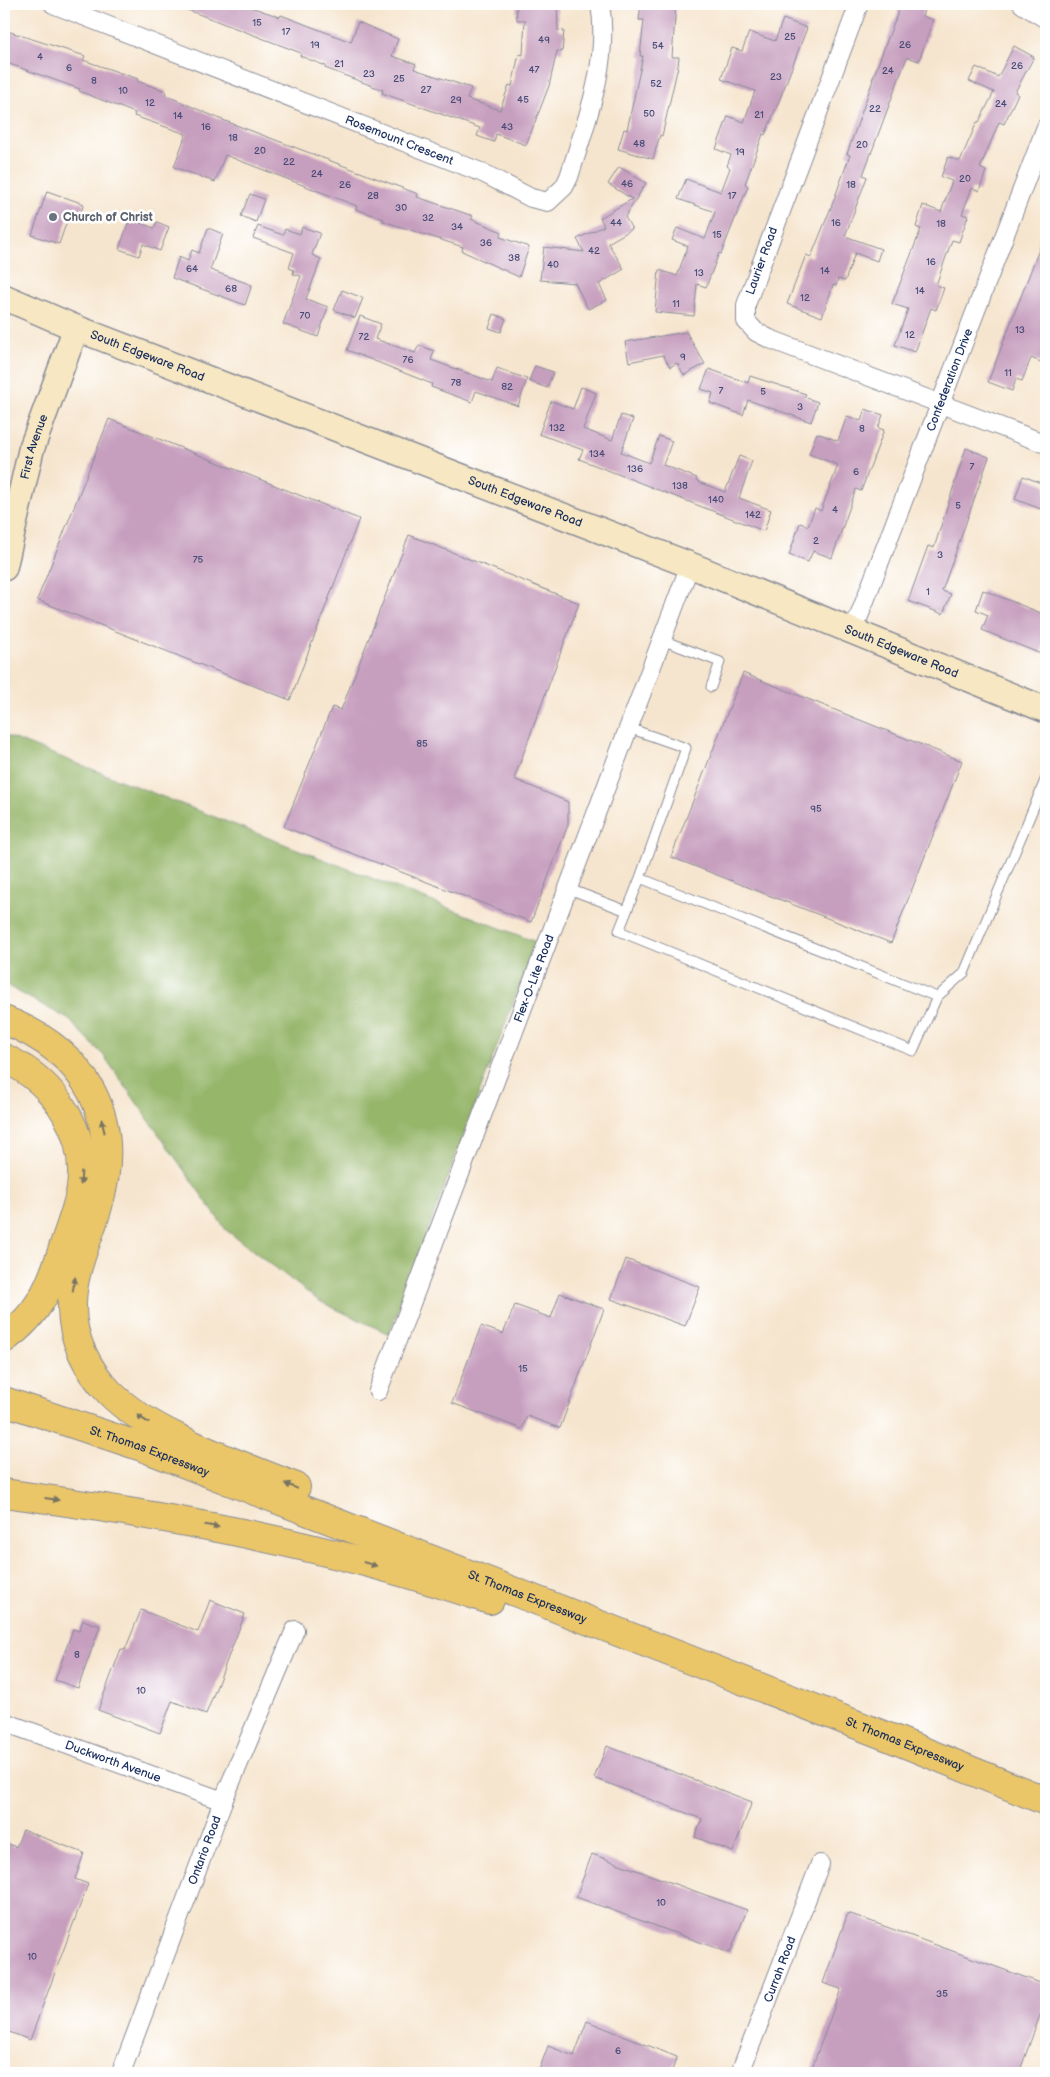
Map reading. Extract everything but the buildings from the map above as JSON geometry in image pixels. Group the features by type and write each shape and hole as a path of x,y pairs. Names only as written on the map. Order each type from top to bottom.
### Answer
{"highway":[{"path":"4,1020 57,1048 79,1070 100,1110 105,1135 107,1170 99,1204 77,1270 72,1308 74,1333 80,1350 109,1392 143,1420 387,1526 460,1570"},
{"path":"4,1058 46,1085 65,1111 78,1141 82,1163 80,1192 54,1275 40,1305 21,1327 4,1339"},
{"path":"4,1063 33,1076"},
{"name":"St. Thomas Expressway","path":"4,1401 142,1448 460,1570 891,1738 1046,1801"},
{"path":"4,1493 98,1506 220,1527 315,1547 464,1591 891,1738"}],"main road":[{"name":"South Edgeware Road","path":"4,296 76,328 690,565 1046,710"},
{"name":"First Avenue","path":"4,568 31,450 76,328"}],"street":[{"name":"Rosemount Crescent","path":"53,4 483,173 531,198 548,202 564,187 569,177 598,78 603,34 600,4"},
{"name":"Laurier Road","path":"859,4 746,305 746,321 756,332 770,339 940,404"},
{"path":"1022,4 1046,19"},
{"name":"Confederation Drive","path":"853,632 1046,126"},
{"path":"940,404 1046,444"},
{"name":"Flex-O-Lite Road","path":"378,1391 690,565"},
{"name":"Ontario Road","path":"121,2073 222,1801 295,1630"},
{"name":"Duckworth Avenue","path":"4,1722 222,1801"},
{"name":"Currah Road","path":"740,2073 820,1864"}],"lane":[{"path":"662,640 720,662 710,688"},
{"path":"629,728 686,748 619,931 913,1051 937,997 964,973 1046,778"},
{"path":"640,878 937,997"},
{"path":"569,889 627,911"}],"green space":[{"path":"4,735 536,942 389,1334 319,1301 226,1230 104,1056 68,1019 4,984"}],"place":[{"name":"Church of Christ","path":"53,217"}]}
